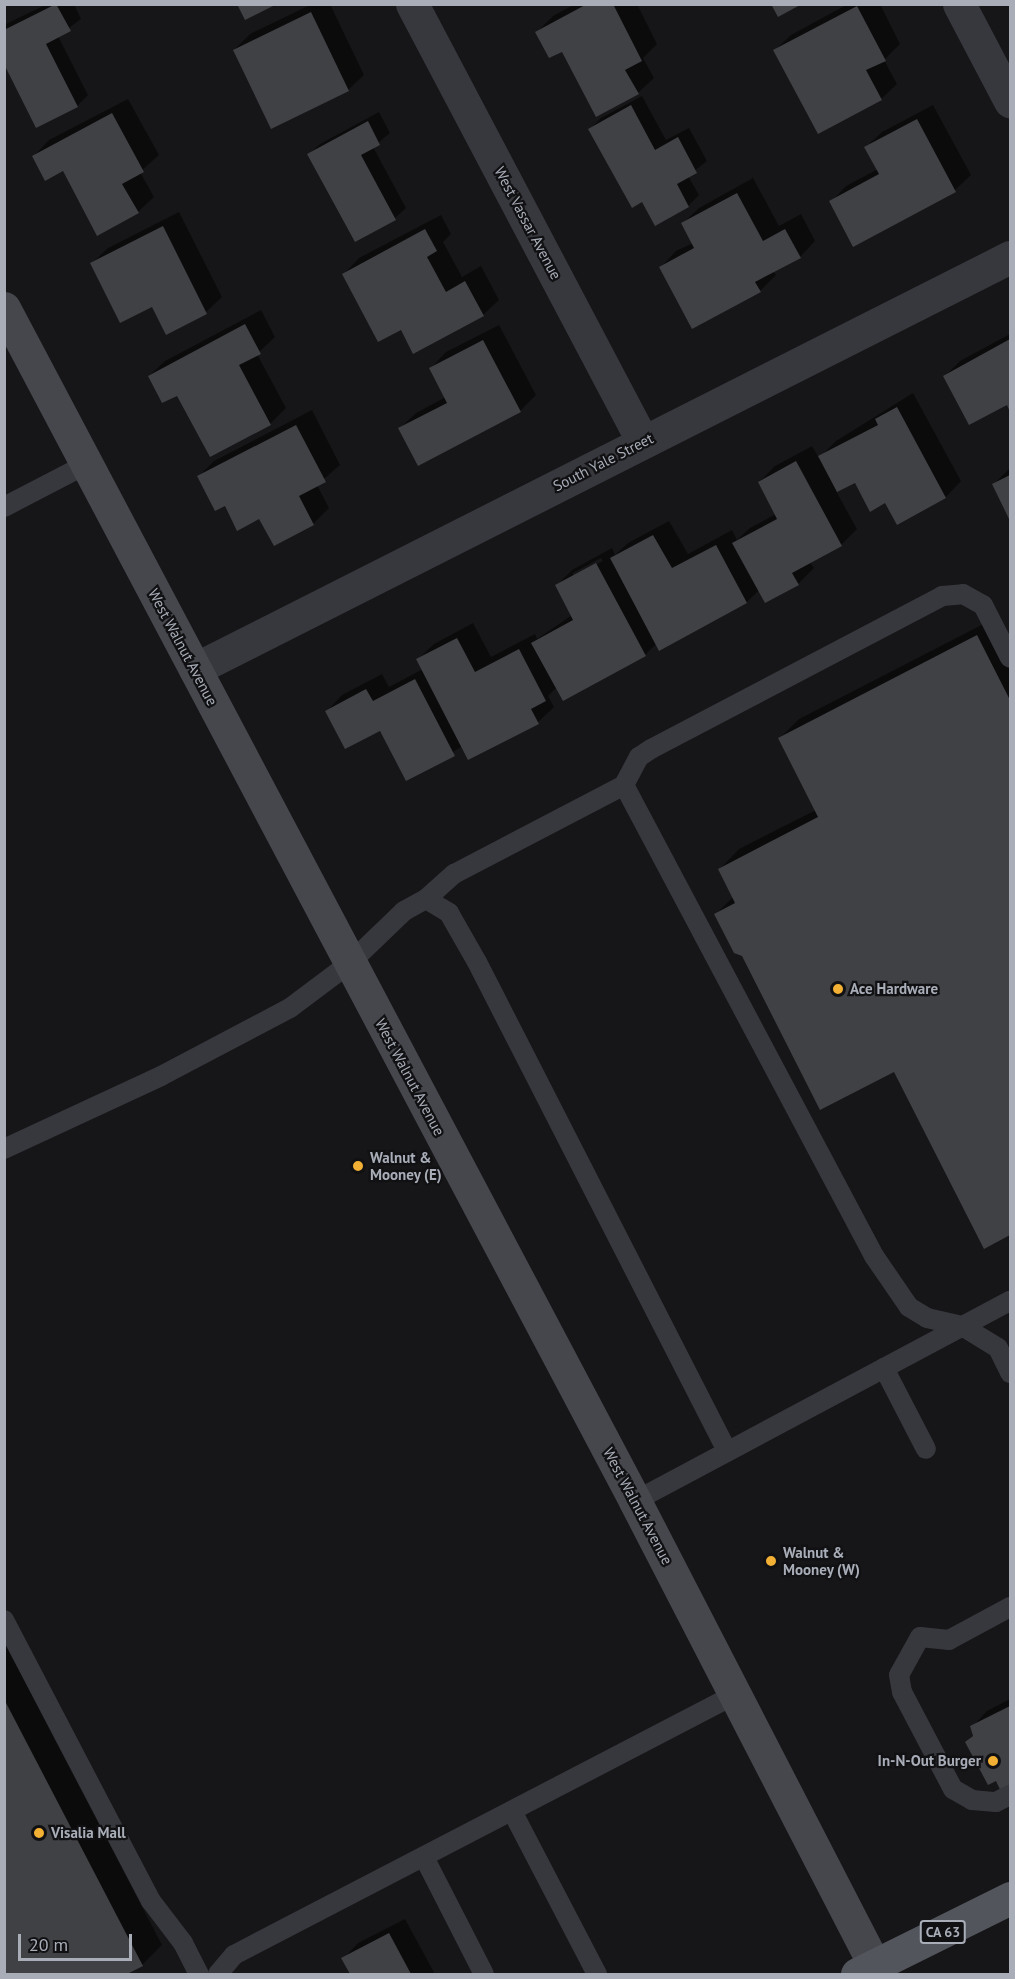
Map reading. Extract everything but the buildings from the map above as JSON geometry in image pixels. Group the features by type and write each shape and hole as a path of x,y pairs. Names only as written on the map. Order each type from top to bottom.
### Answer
{"main road":[{"name":"West Walnut Avenue","path":"4,309 736,1694 870,1972"},
{"name":"CA 63","path":"870,1972 1011,1898"}],"street":[{"name":"West Vassar Avenue","path":"412,4 643,442"},
{"path":"959,4 1011,101"},
{"name":"South Yale Street","path":"195,669 1011,256"}],"lane":[{"path":"4,507 87,465"},
{"path":"4,1149 161,1076 290,1008 350,963 404,911 426,899 454,874 624,785 639,757 651,749 942,596 963,594 983,606 1011,658"},
{"path":"624,785 874,1256 909,1307 927,1318 962,1326 998,1348 1011,1373"},
{"path":"426,899 449,913 477,962 727,1451"},
{"path":"635,1501 1011,1301"},
{"path":"884,1368 926,1449"},
{"path":"1011,1607 949,1640 920,1637 899,1675 902,1692 953,1789 972,1800 996,1802 1011,1795"},
{"path":"4,1620 151,1901 183,1943 200,1974"},
{"path":"218,1974 234,1955 736,1694"},
{"path":"512,1811 597,1974"},
{"path":"424,1857 484,1974"}],"place":[{"name":"Ace Hardware","path":"838,989"},
{"name":"Walnut & Mooney (E)","path":"358,1166"},
{"name":"Walnut & Mooney (W)","path":"771,1561"},
{"name":"In-N-Out Burger","path":"993,1761"},
{"name":"Visalia Mall","path":"39,1833"}]}
